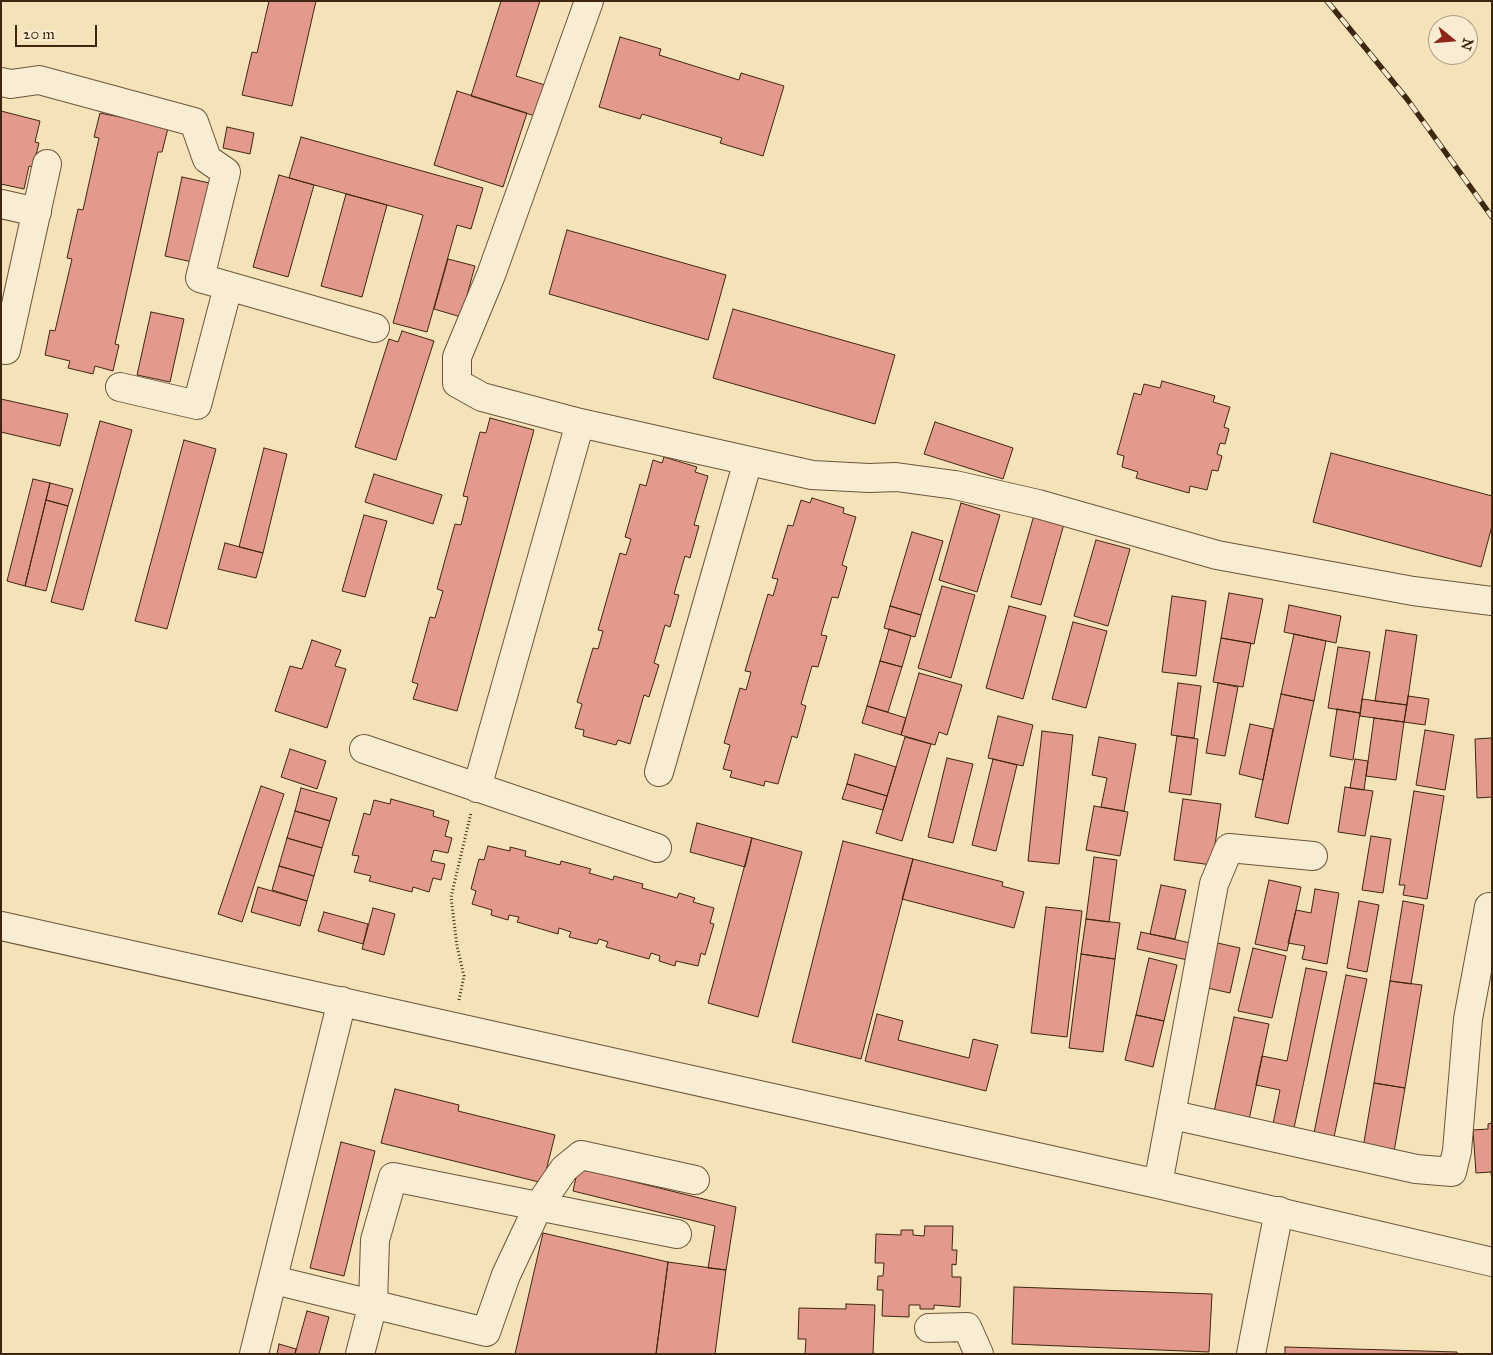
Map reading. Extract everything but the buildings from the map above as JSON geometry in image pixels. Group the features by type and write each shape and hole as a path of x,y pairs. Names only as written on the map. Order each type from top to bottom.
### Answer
{"street":[{"path":"589,1 491,274 457,357 457,383 482,397 580,423 812,475 869,478 896,477 955,485 1038,504 1218,555 1413,591 1492,601"},
{"path":"1,82 11,84 39,80 194,122 207,159 226,172 200,278 375,328"},
{"path":"6,350 47,164"},
{"path":"1,204 37,212"},
{"path":"120,387 197,405 228,287"},
{"path":"477,788 580,423"},
{"path":"659,772 748,461"},
{"path":"364,749 657,848"},
{"path":"1158,1184 1173,1115 1214,884 1229,848 1313,856"},
{"path":"1173,1115 1416,1169 1452,1172 1457,1152 1468,1019 1489,907"},
{"path":"1,926 1279,1211 1492,1262"},
{"path":"254,1354 274,1280 342,1001"},
{"path":"274,1280 486,1332 506,1275 538,1207 564,1169 580,1155 695,1180"},
{"path":"360,1354 372,1304 375,1240 393,1177 677,1234"},
{"path":"1250,1354 1279,1211"},
{"path":"929,1328 967,1328 979,1354"}],"path":[{"path":"454,1026 464,976 457,946 451,897 477,788"}],"railway":[{"path":"1327,1 1407,99 1492,217"}]}
